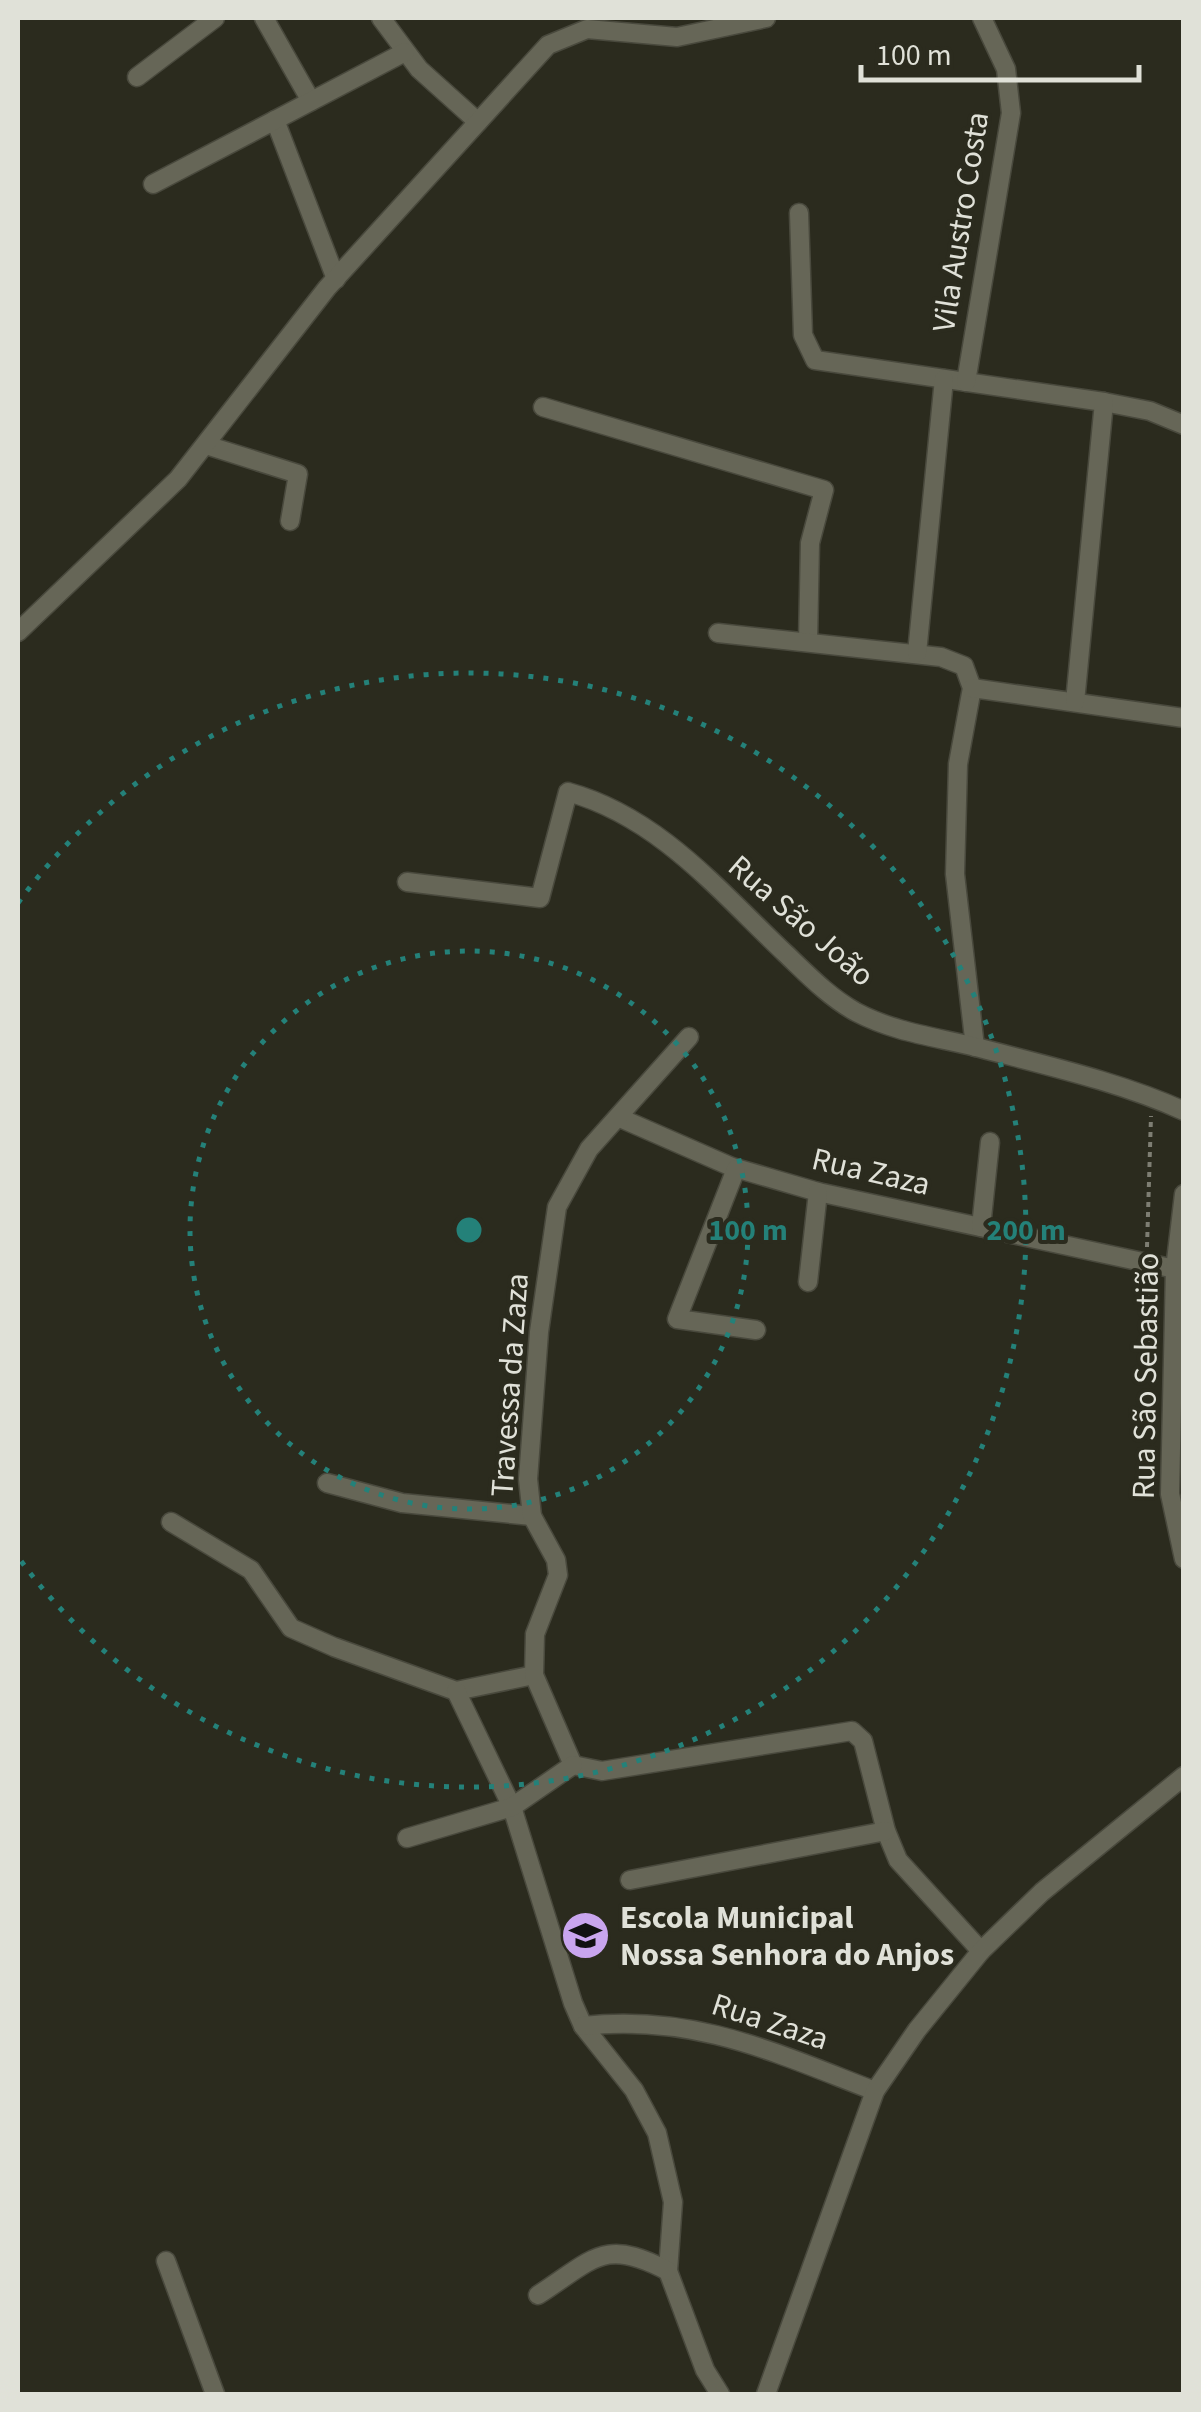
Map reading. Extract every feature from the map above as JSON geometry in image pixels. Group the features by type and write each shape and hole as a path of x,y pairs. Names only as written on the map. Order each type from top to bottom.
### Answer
{"street":[{"path":"136,76 215,18"},
{"path":"264,18 311,101"},
{"path":"381,18 405,52 478,122"},
{"name":"Vila Austro Costa","path":"966,382 1010,113 1006,69 982,18"},
{"path":"18,632 178,479 336,278 548,46 574,31 677,37 763,19"},
{"path":"153,184 405,52"},
{"path":"276,120 336,278"},
{"path":"798,213 801,316 810,356 835,366 1104,402 1150,412 1184,425"},
{"path":"916,653 944,379"},
{"path":"1076,702 1104,402"},
{"path":"543,407 824,490 810,543 808,642"},
{"path":"206,445 298,474 290,521"},
{"path":"718,633 916,653 960,662 969,672 972,688 958,764 955,874 976,1046"},
{"path":"972,688 1184,718"},
{"name":"Rua São João","path":"407,882 540,898 568,792 598,800 662,838 836,999 888,1027 976,1046 1152,1097 1184,1111"},
{"name":"Travessa da Zaza","path":"573,1764 534,1675 534,1634 558,1575 554,1555 532,1516 530,1446 539,1332 557,1207 589,1148 689,1037"},
{"name":"Rua Zaza","path":"620,1118 736,1169 818,1192 1176,1268"},
{"path":"981,1228 990,1142"},
{"path":"736,1169 677,1319 756,1330"},
{"path":"808,1282 818,1192"},
{"name":"Rua São Sebastião","path":"1183,1197 1176,1268 1170,1494 1184,1558"},
{"path":"327,1483 402,1503 532,1516"},
{"path":"172,1522 251,1570 291,1628 380,1666 456,1691 534,1675"},
{"path":"456,1691 512,1807 556,1960 583,2026 634,2090 665,2155 673,2212 668,2272 705,2370 720,2394"},
{"path":"406,1838 512,1807 573,1764 602,1770 852,1730 862,1737 886,1831 910,1878 981,1951"},
{"path":"766,2394 875,2090 926,2017 981,1951 1042,1892 1184,1776"},
{"path":"630,1880 886,1831"},
{"name":"Rua Zaza","path":"583,2026 631,2021 682,2025 875,2090"},
{"path":"538,2295 614,2252 630,2252 668,2272"},
{"path":"166,2262 215,2394"}],"path":[{"path":"1152,1097 1146,1262 1154,1397"}],"place":[{"name":"Escola Municipal Nossa Senhora do Anjos","path":"585,1936"}]}
